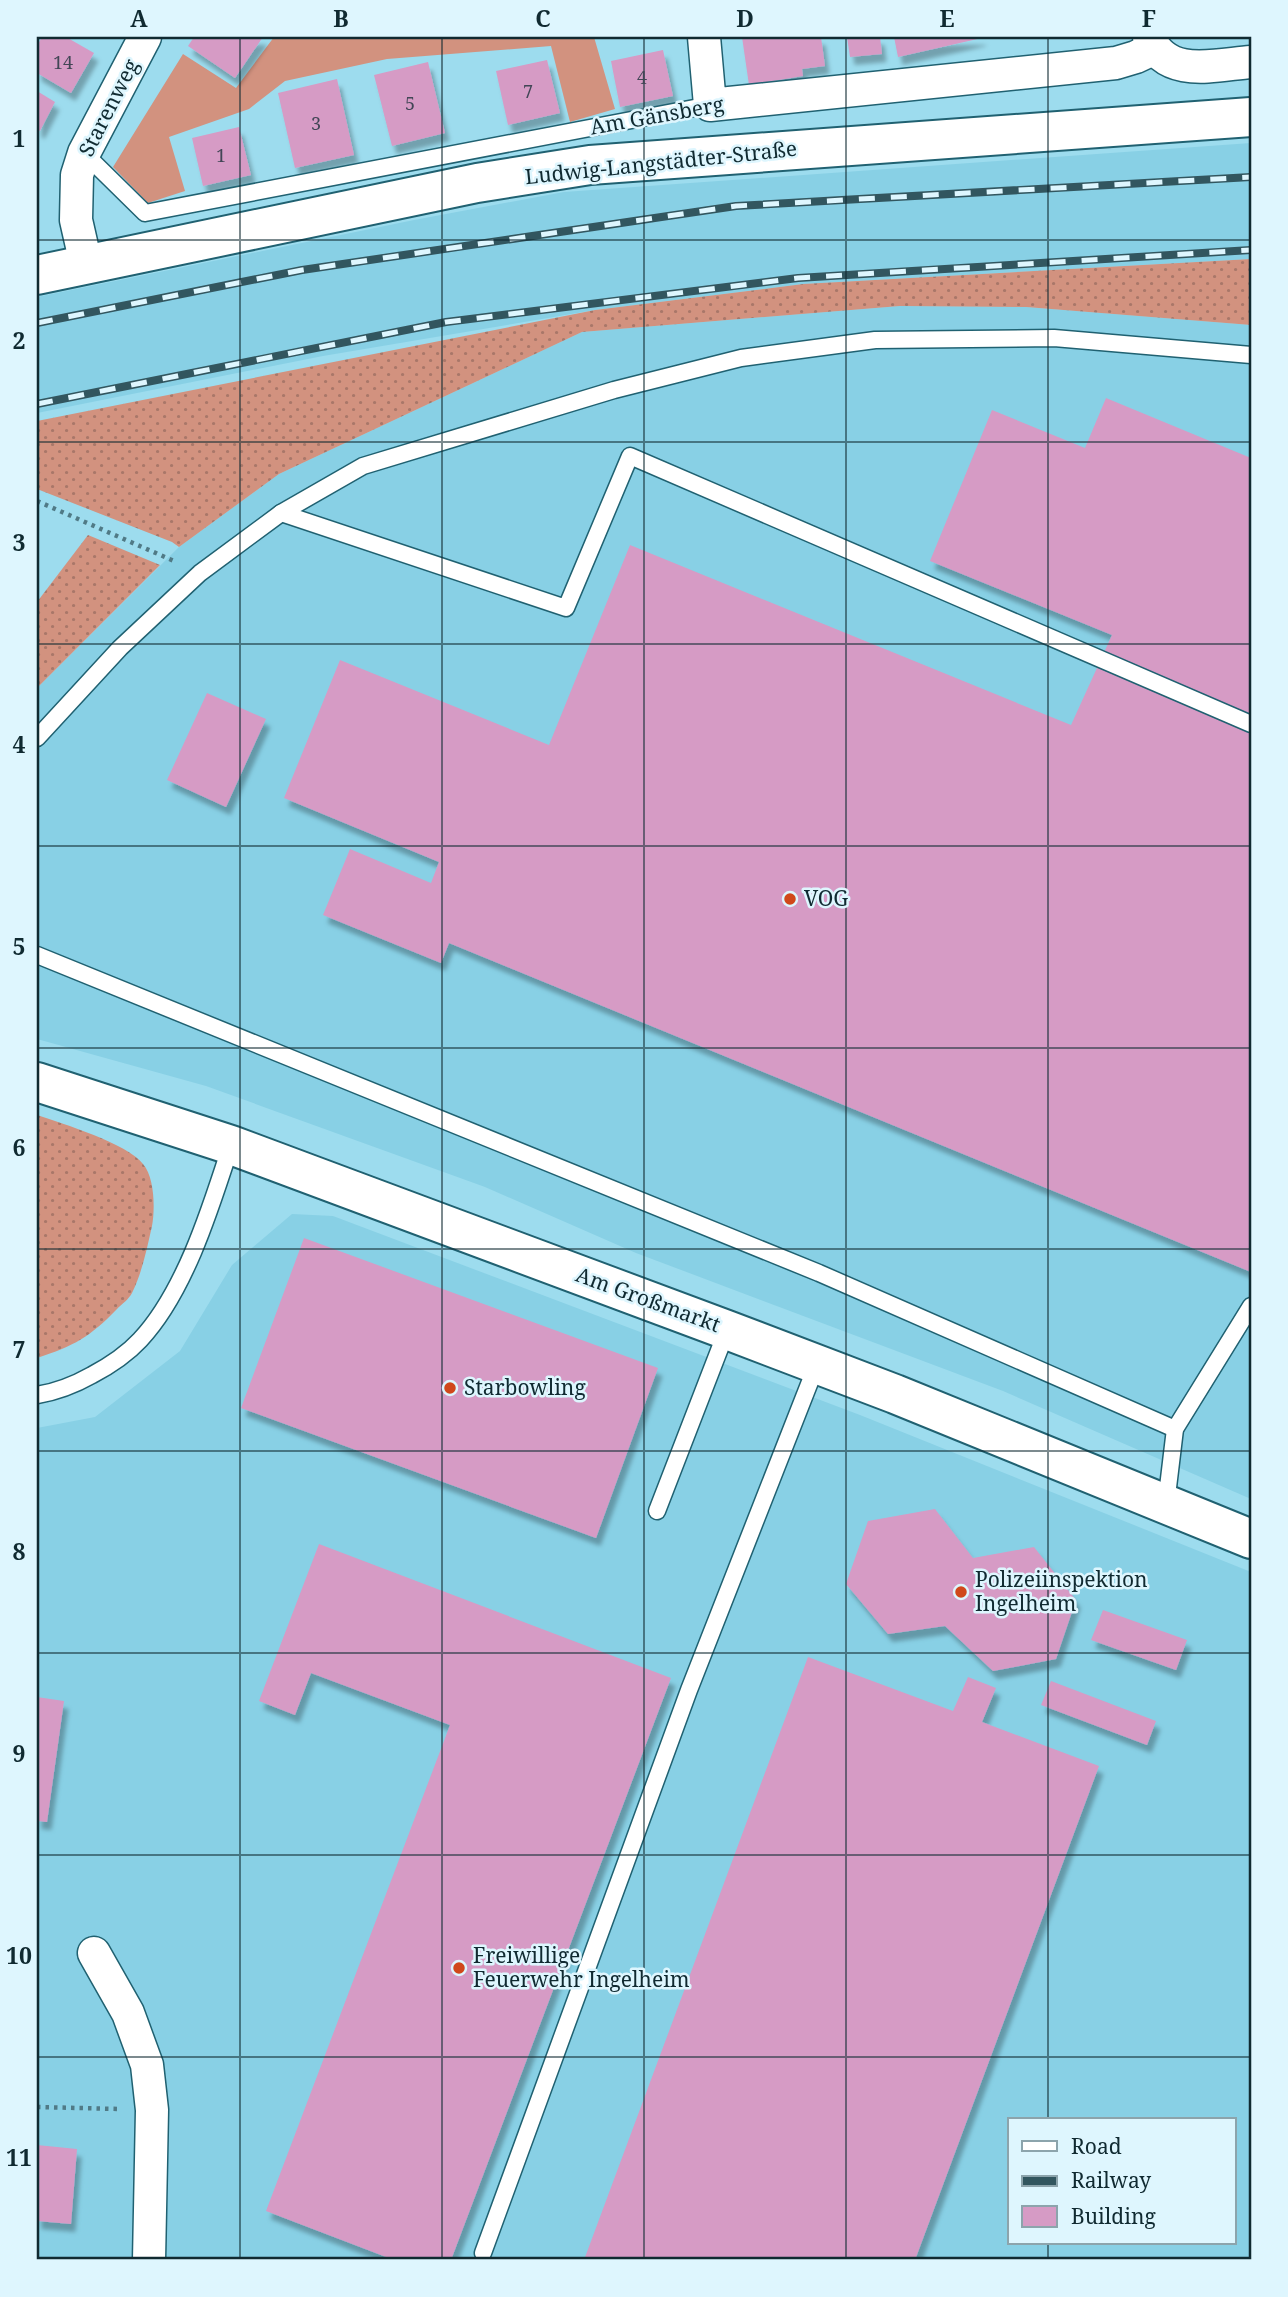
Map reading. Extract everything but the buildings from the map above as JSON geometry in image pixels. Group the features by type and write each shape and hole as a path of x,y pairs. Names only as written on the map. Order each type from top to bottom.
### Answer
{"main road":[{"name":"Ludwig-Langstädter-Straße","path":"37,275 477,183 590,165 1251,117"},
{"name":"Am Großmarkt","path":"37,1082 231,1145 727,1330 1251,1539"}],"street":[{"name":"Starenweg","path":"86,264 76,220 77,175 84,153 145,37"},
{"path":"704,37 710,105"},
{"name":"Am Gänsberg","path":"710,105 1116,63 1136,57 1151,43 1163,59 1177,64 1195,67 1251,62"},
{"path":"94,1953 128,2013 147,2066 152,2110 149,2260"}],"lane":[{"name":"Am Gänsberg","path":"84,153 145,213 710,105"},
{"path":"37,738 120,648 200,573 281,513 363,466 614,390 741,358 875,340 1054,338 1251,355"},
{"path":"281,513 566,608 630,456 1251,724"},
{"path":"37,955 819,1273 1175,1429"},
{"path":"37,1395 78,1382 110,1365 139,1341 153,1325 184,1270 210,1210 231,1145"},
{"path":"1166,1504 1175,1429 1251,1306"},
{"path":"657,1511 727,1330"},
{"path":"483,2253 684,1703 817,1364"}],"path":[{"path":"37,501 200,573"},
{"path":"37,2107 152,2110"}],"shaded area":[{"path":"274,37 594,37 615,109 570,122 551,46 387,59 285,81 249,109 169,137 185,191 148,203 113,167 183,54 236,88"},
{"path":"1251,143 1251,259 803,284 595,310 323,356 37,413 37,297 564,192"},
{"path":"1251,259 1251,325 1026,307 900,306 582,332 279,474 179,547 37,489 37,421 595,310 803,284"},
{"path":"900,306 1026,307 1251,325 1251,1499 1003,1391 636,1253 485,1187 206,1086 37,1039 37,688 179,547 279,474 582,332"},
{"path":"88,535 160,565 37,688 37,602"},
{"path":"37,1115 94,1135 135,1156 150,1177 154,1203 146,1252 131,1295 90,1334 71,1345 37,1358"},
{"path":"292,1214 333,1216 860,1415 1251,1572 1251,2260 37,2260 37,1428 95,1417 180,1351 232,1265"}],"railway":[{"path":"37,323 302,270 736,206 1251,177"},
{"path":"37,404 446,322 798,278 1251,250"}],"place":[{"name":"VOG","path":"790,899"},
{"name":"Starbowling","path":"450,1388"},
{"name":"Polizeiinspektion Ingelheim","path":"961,1592"},
{"name":"Freiwillige Feuerwehr Ingelheim","path":"459,1968"}]}
